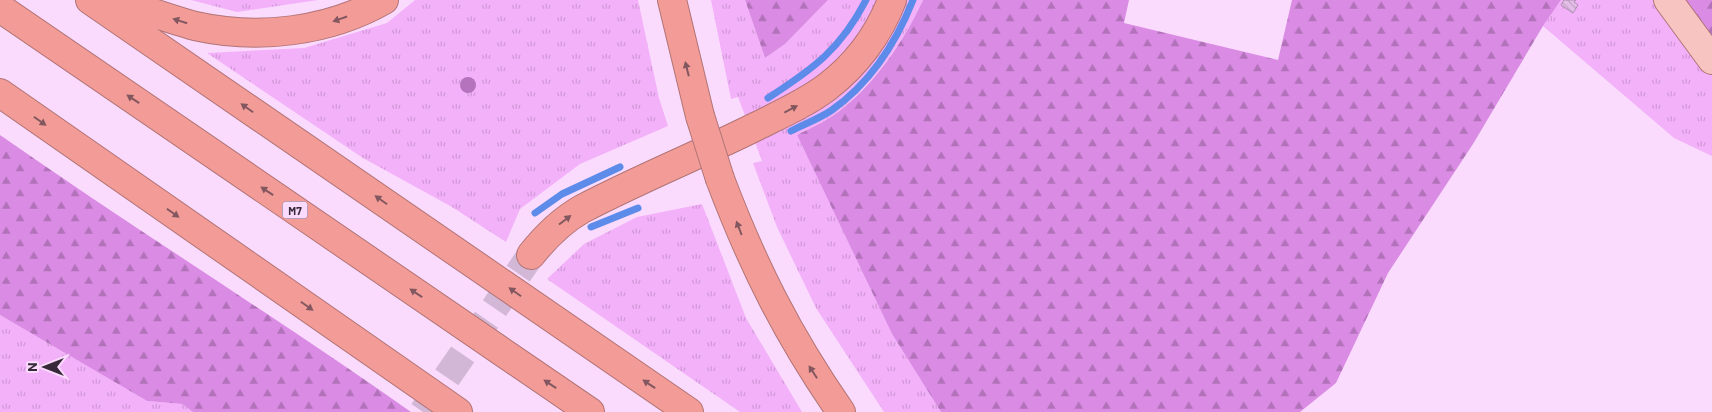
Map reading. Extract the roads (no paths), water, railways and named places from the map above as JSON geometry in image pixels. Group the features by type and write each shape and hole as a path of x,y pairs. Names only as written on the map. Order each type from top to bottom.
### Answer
{"highway":[{"path":"90,0 689,412"},
{"path":"119,0 195,26 240,32 307,30 369,9 384,0"},
{"path":"672,0 700,116 720,179 746,247 778,313 813,372 841,412"},
{"path":"531,255 548,234 565,219 582,209 755,127 826,88 849,68 868,46 887,14 892,0"},
{"name":"M7","path":"0,8 590,412"},
{"path":"0,93 458,412"}],"main road":[{"path":"1668,0 1712,60"}],"waterway":[{"path":"768,98 812,67 836,45 866,0"},
{"path":"791,131 832,110 870,75 899,32 913,0"},
{"path":"535,213 562,194 620,167"},
{"path":"591,227 638,208"}],"tunnel":[{"path":"423,412 531,255"}]}
